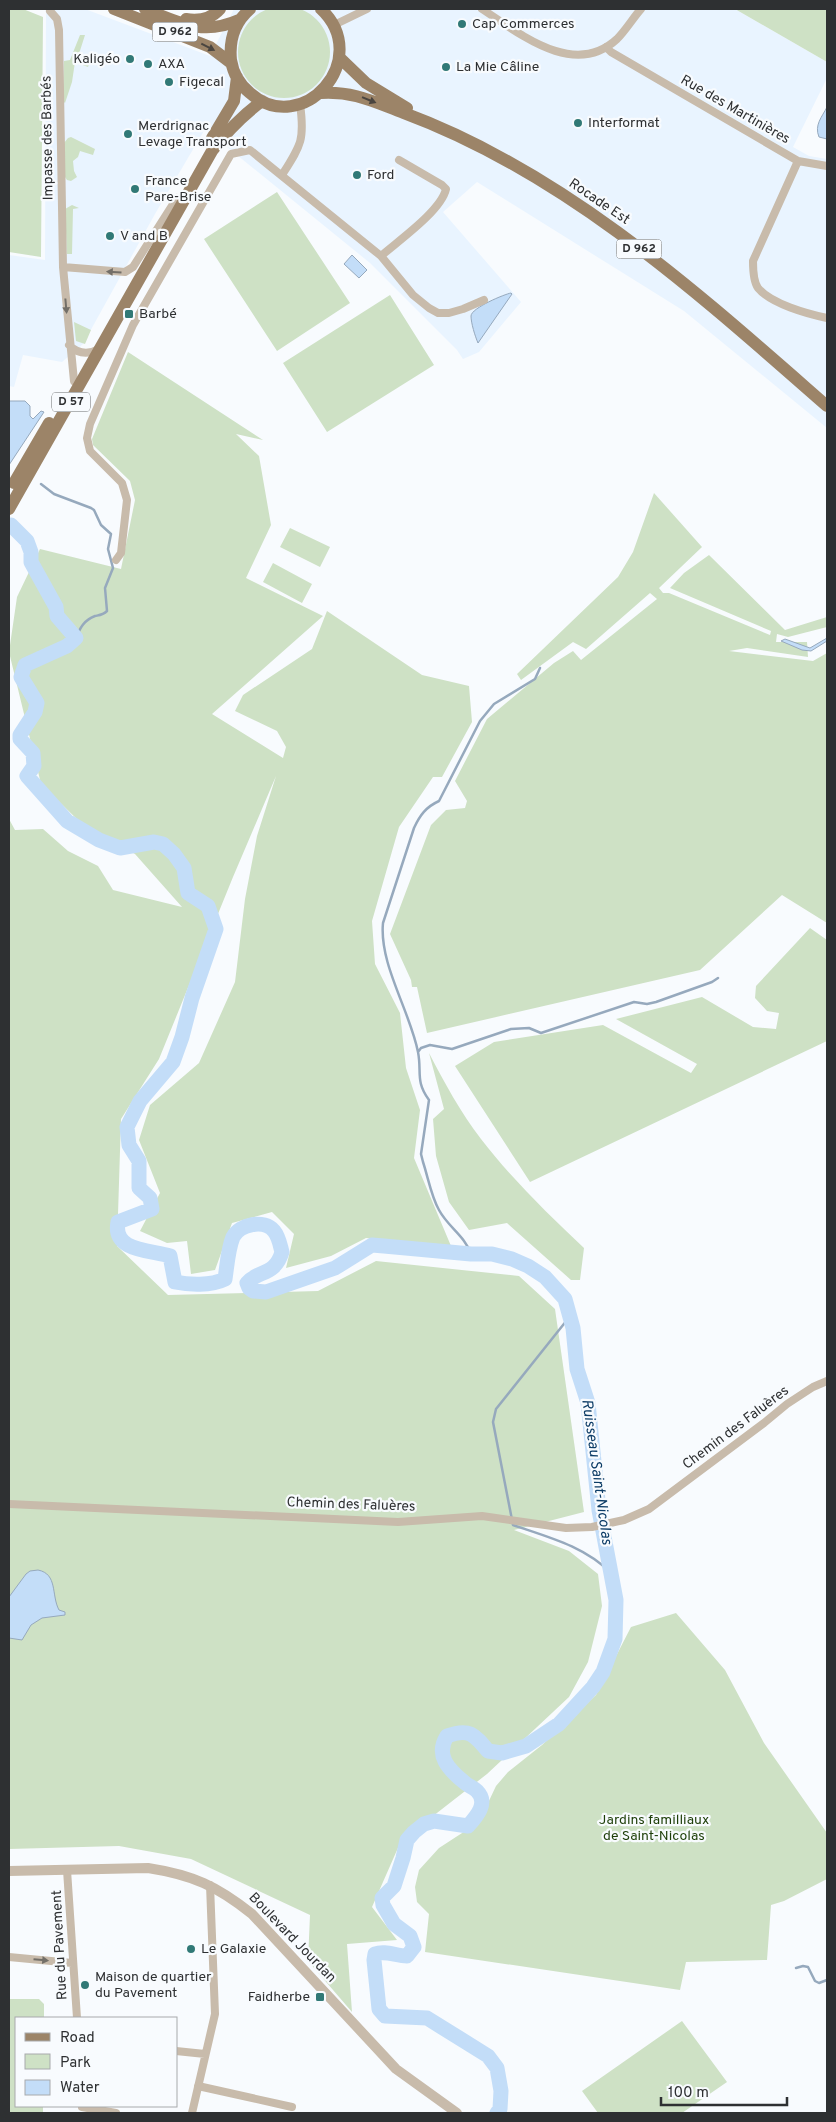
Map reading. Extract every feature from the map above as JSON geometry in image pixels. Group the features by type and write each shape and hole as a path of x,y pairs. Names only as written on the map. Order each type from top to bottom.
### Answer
{"main road":[{"name":"D 962","path":"114,9 210,47 232,63"},
{"name":"D 962","path":"146,9 199,28 225,26 239,20"},
{"path":"156,9 189,20 202,20 220,9"},
{"path":"250,9 239,20 231,41 232,63 237,77 252,95 262,101 280,105 300,104 321,92 330,83 336,71 340,58 340,41 334,25 321,9"},
{"name":"D 962","path":"340,58 366,83 430,123"},
{"name":"D 57","path":"9,492 177,198 230,110 236,93 237,77"},
{"name":"D 962","path":"321,92 341,92 360,96 430,123"},
{"name":"D 57","path":"9,509 212,151 226,131 240,117 262,101"},
{"name":"Rocade Est","path":"430,123 485,150 538,180 621,235 721,312 827,406"}],"street":[{"path":"334,25 367,9"},
{"path":"482,9 532,41 558,52 574,55 606,47 617,39 641,9"},
{"name":"Impasse des Barbés","path":"50,12 57,19 59,30 63,267 69,345 74,381"},
{"name":"Rue des Martinières","path":"606,47 611,52 798,161 753,261 754,276 758,287 779,302 807,313 827,318"},
{"path":"282,175 299,149 303,127 300,104"},
{"path":"116,560 121,553 127,500 122,483 90,451 88,438 90,424 133,325 231,154 250,150 381,256 413,295 438,313 463,309 484,300"},
{"path":"381,256 428,215 444,196 446,189 399,160"},
{"path":"798,161 827,166"},
{"path":"63,267 125,272 132,267 177,198"},
{"path":"69,345 79,352 90,352 102,346"},
{"name":"Chemin des Faluères","path":"9,1504 398,1522 482,1516 517,1519 566,1528 592,1527 624,1520 649,1509 764,1424 787,1404 813,1387 827,1381"},
{"name":"Boulevard Jourdan","path":"9,1876 67,1870 148,1868 166,1871 210,1884 229,1895 252,1914 396,2069 457,2113"},
{"name":"Rue du Pavement","path":"67,1870 77,2017"},
{"name":"Boulevard Jourdan","path":"9,1871 37,1872"},
{"path":"192,2113 215,2014 210,1884"},
{"path":"9,1957 72,1964"},
{"path":"178,2051 205,2054"},
{"path":"198,2086 292,2107"},
{"path":"82,2109 116,2113"}],"shaded area":[{"path":"46,9 85,9 210,56 234,9 735,9 827,62 827,78 793,147 809,156 827,159 827,428 684,311 477,182 443,212 521,302 479,352 463,359 457,350 370,263 205,129 155,214 83,344 62,362 23,355 14,387 9,386 9,255 45,260"}],"green space":[{"path":"284,6 302,9 317,19 327,34 330,52 327,70 317,85 302,95 284,98 266,95 251,85 241,70 238,52 241,34 251,19 266,9"},
{"path":"9,9 23,9 43,17 41,257 9,252"},
{"path":"735,9 827,9 827,62"},
{"path":"80,35 85,35 78,57 90,62 88,67 75,62 72,82 65,103 63,101 64,61 70,60"},
{"path":"71,137 95,149 93,155 80,151 78,157 73,161 77,177 71,181 65,177 64,143"},
{"path":"277,192 350,303 277,351 204,239"},
{"path":"72,205 79,208 73,209 72,254 67,254 65,209"},
{"path":"390,295 434,365 327,432 283,363"},
{"path":"74,322 91,330 85,344 76,341"},
{"path":"128,352 263,440 236,434 259,456 271,525 246,578 323,616 212,714 283,758 286,747 277,731 235,711 243,695 312,649 327,611 422,675 469,686 472,722 442,777 433,777 399,827 372,921 375,964 400,1013 406,1068 420,1110 414,1158 451,1246 366,1238 331,1256 286,1268 294,1234 272,1212 232,1223 215,1270 191,1274 187,1241 167,1243 140,1231 160,1193 139,1140 150,1105 199,1063 235,982 245,899 257,836 276,776 159,1059 121,1119 117,1246 168,1295 318,1291 376,1261 519,1276 555,1309 584,1512 514,1530 569,1551 598,1574 602,1606 588,1662 569,1697 487,1774 401,1841 372,1907 397,1940 347,1944 352,2012 308,1961 310,1915 191,1859 119,1846 9,1849 9,819 15,830 43,829 68,851 98,866 113,890 182,907 135,854 85,827 41,784 9,652 17,597 40,549 121,569 135,500 130,481 93,445 92,439"},
{"path":"654,493 702,547 659,588 663,593 669,593 770,635 771,631 670,588 684,573 709,555 785,630 827,617 827,627 788,637 777,634 776,642 807,642 808,657 747,648 729,651 813,661 827,653 827,923 782,895 700,970 427,1033 417,987 412,987 411,980 390,934 431,825 446,810 465,808 467,801 455,781 487,719 554,663 573,651 581,660 657,599 650,593 586,649 573,642 521,680 517,674 618,577 633,552"},
{"path":"290,528 330,547 320,567 280,547"},
{"path":"273,563 312,584 302,603 263,582"},
{"path":"810,928 827,940 827,1041 530,1182 455,1066 494,1042 603,1025 691,1073 697,1064 616,1019 702,997 753,1027 776,1029 779,1013 767,1011 755,998 756,986"},
{"path":"429,1053 453,1097 481,1139 517,1182 584,1248 580,1280 571,1280 507,1223 469,1230 449,1202 436,1156 433,1119 444,1109"},
{"name":"Jardins familliaux de Saint-Nicolas","path":"676,1613 725,1670 764,1743 827,1833 827,1879 784,1901 771,1905 767,1960 686,1962 680,1990 425,1952 429,1914 417,1902 415,1887 419,1870 439,1848 479,1822 496,1786 508,1772 542,1745 596,1695 631,1627"},
{"path":"9,1999 39,1999 44,2004 44,2017 15,2017 15,2107 43,2107 43,2112 9,2113"},
{"path":"682,2021 727,2082 682,2113 598,2113 582,2091"}],"water":[{"path":"827,107 827,139 819,137 817,129"},
{"path":"352,255 367,270 359,278 344,264"},
{"path":"511,293 478,343 474,333 472,313 489,302"},
{"path":"9,401 25,401 30,406 30,416 33,419 41,411 44,412 9,465"},
{"path":"827,638 827,641 811,651 802,650 781,641 785,639 810,648"},
{"path":"38,1570 49,1576 59,1610 65,1612 65,1615 42,1618 31,1625 22,1640 9,1638 9,1597 26,1574 30,1571"}],"waterway":[{"path":"41,484 54,494 94,510 101,525 111,534 108,549 113,568 105,588 107,611 85,622 76,638"},
{"name":"Ruisseau Saint-Nicolas","path":"11,525 27,541 31,552 31,562 56,607 57,616 76,638 67,646 25,665 21,677 37,703 35,712 20,735 20,739 33,753 34,766 27,776 67,821 99,840 120,848 154,842 163,844 174,854 184,868 188,893 208,906 216,929 192,998 182,1037 173,1062 140,1101 127,1127 129,1145 139,1161 139,1188 150,1198 152,1209 118,1222 118,1232 121,1239 135,1248 170,1256 175,1282 181,1283 207,1284 225,1279 233,1237 246,1226 258,1224 270,1227 274,1231 282,1252 279,1260 271,1269 256,1276 247,1283 253,1291 266,1292 335,1268 372,1245 471,1254 492,1254 512,1259 528,1266 545,1277 565,1299 573,1328 577,1369 588,1403 599,1510 616,1600 615,1639 603,1672 593,1687 559,1724 526,1746 502,1753 488,1751 479,1740 470,1734 461,1733 447,1736 442,1749 448,1767 477,1791 482,1800 482,1805 478,1814 468,1826 434,1821 424,1824 407,1840 394,1886 382,1898 383,1905 394,1924 410,1936 414,1947 407,1956 379,1953 375,1954 374,1960 379,2009 385,2016 427,2018 488,2056 497,2068 501,2091 500,2109 497,2113"},
{"path":"471,1254 465,1242 447,1222 436,1205 423,1162 421,1154 429,1100 420,1082 419,1059 414,1036 390,971 383,939 383,923 414,828 419,819 427,809 439,801 480,721 494,704 535,679 540,668"},
{"path":"418,1052 421,1048 430,1045 452,1049 511,1029 529,1028 541,1033 634,1002 647,1004 656,1002 712,982 718,978"},
{"path":"571,1315 496,1409 493,1422 513,1525 565,1543 589,1556 611,1573"},
{"path":"796,1968 808,1967 815,1981 819,1983 827,1980"}],"place":[{"name":"Cap Commerces","path":"462,24"},
{"name":"Kaligéo","path":"130,59"},
{"name":"AXA","path":"148,64"},
{"name":"La Mie Câline","path":"446,67"},
{"name":"Figecal","path":"169,82"},
{"name":"Interformat","path":"578,123"},
{"name":"Merdrignac Levage Transport","path":"128,134"},
{"name":"Ford","path":"357,175"},
{"name":"France Pare-Brise","path":"135,189"},
{"name":"V and B","path":"110,236"},
{"name":"Barbé","path":"129,314"},
{"name":"Le Galaxie","path":"191,1949"},
{"name":"Maison de quartier du Pavement","path":"85,1985"},
{"name":"Faidherbe","path":"320,1997"}]}
